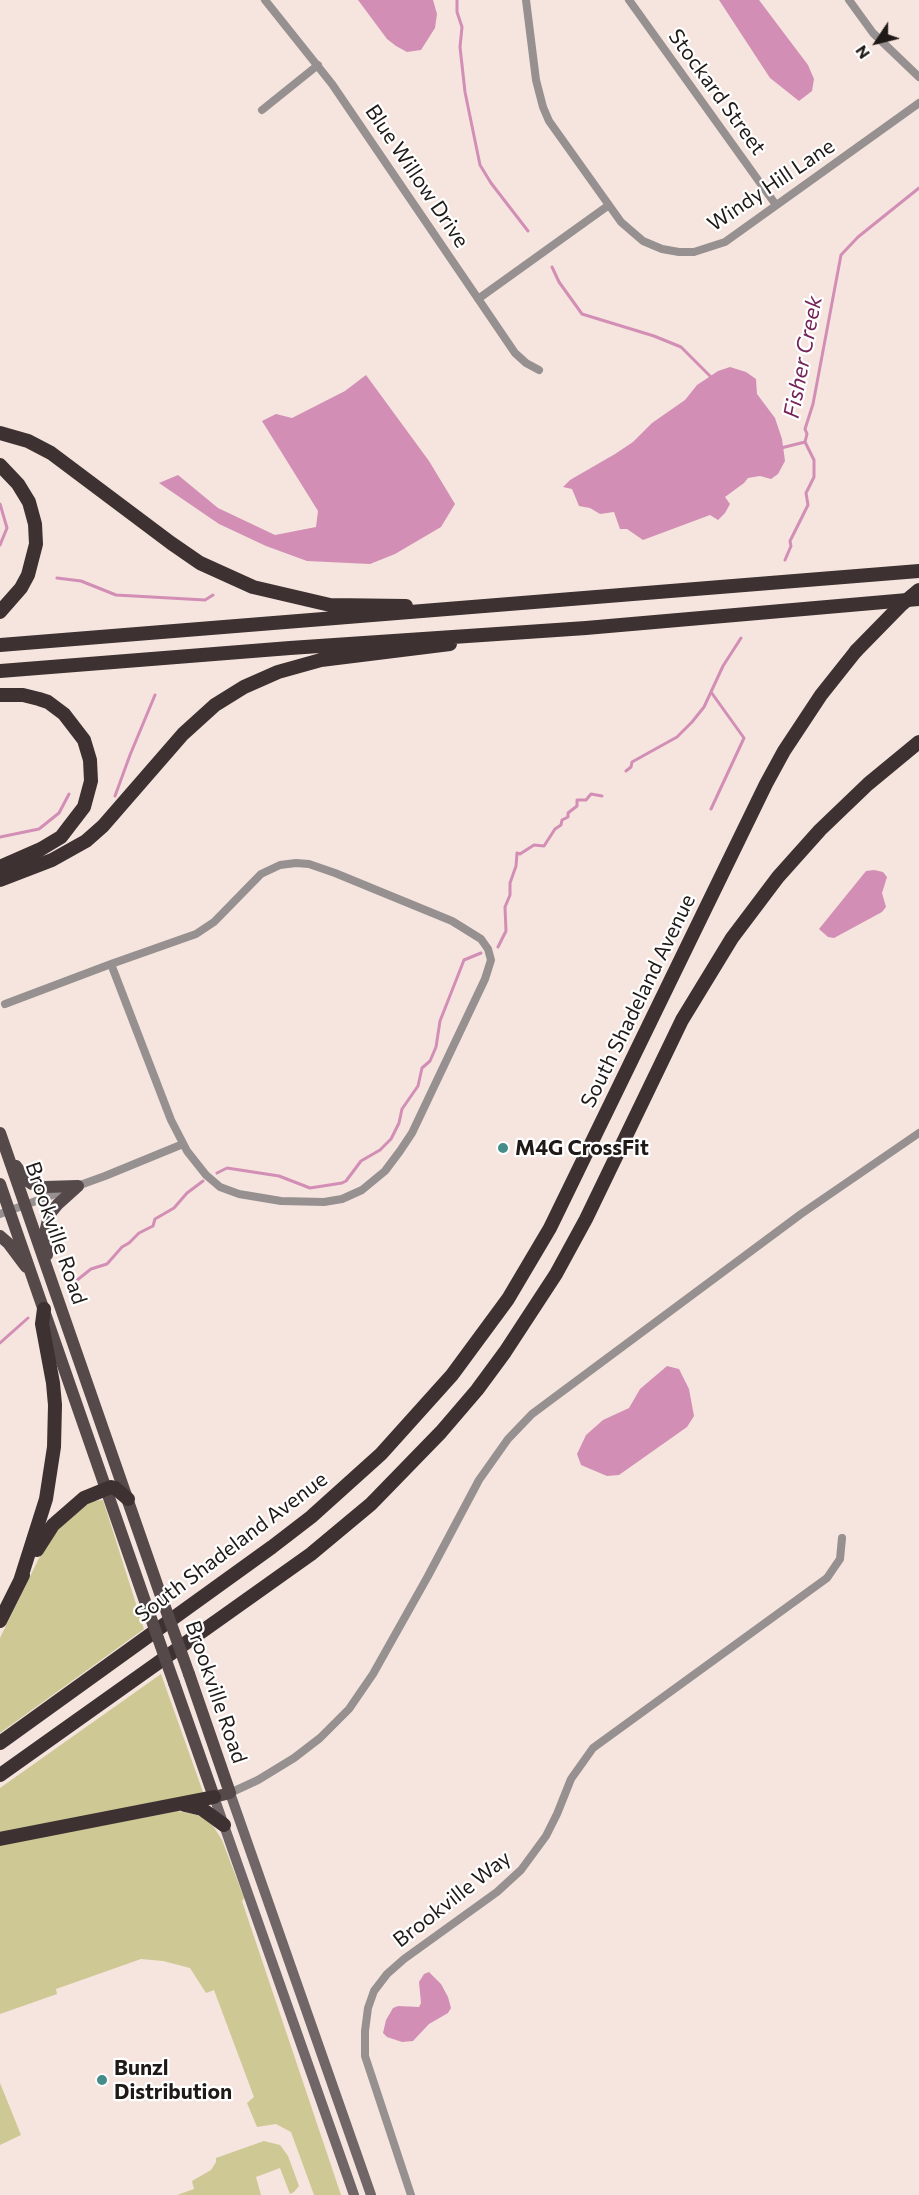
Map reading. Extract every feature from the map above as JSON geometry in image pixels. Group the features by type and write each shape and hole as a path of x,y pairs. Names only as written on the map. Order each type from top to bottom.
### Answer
{"highway":[{"path":"0,434 28,441 51,453 200,563 253,587 330,605 445,608"},
{"path":"0,465 24,492 33,514 36,535 34,555 28,575 21,588 0,612"},
{"path":"0,645 919,571"},
{"name":"South Shadeland Avenue","path":"0,1743 304,1523 381,1454 452,1375 508,1299 550,1228 784,751 820,695 856,651 919,590"},
{"path":"0,671 370,642 586,628 919,599"},
{"path":"0,880 52,860 87,841 195,723 215,705 253,682 278,672 321,660 428,648 499,634"},
{"path":"0,695 30,696 56,707 72,721 87,750 91,781 84,807 61,837 41,849 0,867"},
{"path":"0,1775 311,1554 370,1504 441,1432 477,1390 505,1352 556,1274 586,1219 687,1011 738,930 778,877 820,830 868,784 919,742"},
{"path":"0,858 41,849"},
{"path":"20,1581 46,1499 54,1447 55,1405 42,1324 44,1309"},
{"path":"0,1621 41,1541 59,1518 84,1498 106,1488 115,1488 128,1499"},
{"path":"0,1839 214,1797"},
{"path":"177,1805 202,1809 224,1826"}],"main road":[{"name":"Brookville Road","path":"2,1139 371,2195"},
{"path":"2,1139 20,1172 32,1184 45,1187 78,1185"},
{"name":"Brookville Road","path":"0,1184 5,1213 44,1309 354,2195"},
{"path":"49,1270 45,1233 47,1221 53,1209 78,1185"},
{"path":"0,1236 31,1273"},
{"path":"214,1797 230,1793"}],"street":[{"name":"Blue Willow Drive","path":"265,0 318,65 515,353 526,363 539,370"},
{"name":"Windy Hill Lane","path":"526,0 536,80 543,107 553,128 628,230 643,241 662,249 679,252 699,251 718,245 777,206 919,103"},
{"name":"Stockard Street","path":"629,0 777,206"},
{"path":"849,0 873,33 919,77"},
{"path":"262,110 318,65"},
{"path":"478,299 609,205"},
{"path":"5,1004 111,964 202,930 222,915 264,872 277,866 296,863 309,864 335,873 452,921 481,939 490,952 491,960 488,972 412,1133 393,1161 366,1187 342,1199 324,1202 280,1201 236,1193 214,1183 199,1167 183,1144 171,1120 111,964"},
{"path":"230,1793 258,1780 294,1758 320,1738 349,1709 373,1674 479,1480 498,1452 526,1420 552,1398 801,1214 919,1133"},
{"path":"5,1213 183,1144"},
{"name":"Brookville Way","path":"411,2195 365,2056 368,2008 374,1991 387,1974 404,1959 497,1892 521,1870 546,1836 571,1779 593,1748 821,1583 831,1574 839,1561 842,1538"}],"shaded area":[{"path":"358,0 433,0 437,14 435,28 421,50 407,52 387,39"},
{"path":"719,0 759,0 808,65 814,79 812,91 799,101 770,78"},
{"path":"730,367 746,372 756,379 757,394 775,418 782,439 785,461 778,474 771,479 760,476 748,478 725,497 730,504 718,520 710,515 643,540 627,529 620,529 614,512 600,514 590,508 579,506 572,489 563,487 570,480 633,442 652,423 685,400 697,385 718,371"},
{"path":"366,375 429,461 455,504 441,527 395,554 370,564 307,561 266,546 219,524 159,483 178,475 218,508 275,535 316,527 318,511 262,421 276,414 292,418 345,391"},
{"path":"866,871 883,872 887,877 882,893 886,907 882,912 834,938 828,937 819,929"},
{"path":"667,1366 679,1369 689,1389 694,1416 687,1427 619,1475 607,1476 581,1465 577,1454 586,1435 603,1420 629,1408 640,1389"},
{"path":"103,1500 144,1629 0,1733 0,1638 40,1556 54,1535 66,1520 92,1501"},
{"path":"161,1674 203,1792 189,1797 0,1836 0,1788"},
{"path":"178,1811 201,1816 213,1826 222,1840 244,1898 242,1901 341,2195 314,2195 291,2132 276,2124 257,2127 247,2103 254,2097 214,1990 206,1993 190,1968 163,1961 141,1959 56,1989 57,1994 0,2014 0,1845"},
{"path":"429,1972 441,1984 448,1997 451,2008 448,2013 429,2024 413,2041 402,2042 387,2037 383,2033 386,2020 393,2008 398,2006 419,2007 421,2003 419,1982 424,1974"},
{"path":"0,2083 21,2135 0,2145"},
{"path":"264,2141 280,2145 288,2156 299,2186 294,2192 290,2194 280,2168 256,2177 261,2195 177,2195 194,2189 192,2181 211,2170 216,2158"}],"waterway":[{"path":"457,0 457,12 462,27 460,47 465,92 480,165 528,231"},
{"name":"Fisher Creek","path":"785,560 791,546 790,541 808,505 806,493 814,477 814,460 805,442 807,434 805,429 813,404 841,255 858,237 919,188"},
{"path":"552,267 559,282 582,314 654,336 681,347 712,378"},
{"path":"781,448 805,442"},
{"path":"0,504 7,528 0,545"},
{"path":"57,578 81,581 116,595 205,600 213,595"},
{"name":"Fisher Creek","path":"626,771 631,767 632,762 677,737 692,722 704,707 723,666 741,638"},
{"path":"711,692 744,738 711,809"},
{"path":"115,796 155,695"},
{"path":"0,837 39,829 59,813 69,794"},
{"name":"Fisher Creek","path":"498,947 506,931 505,907 510,895 510,883 516,866 517,853 520,854 534,845 544,846 555,829 561,825 562,820 568,817 568,813 577,806 577,800 586,800 591,794 602,796"},
{"name":"Fisher Creek","path":"217,1173 227,1168 279,1176 310,1188 346,1181 361,1161 380,1150 391,1139 399,1123 402,1109 418,1086 422,1068 430,1061 436,1047 440,1021 464,960 481,953"},
{"name":"Fisher Creek","path":"71,1285 91,1269 107,1264 122,1247 139,1233 153,1226 155,1219 174,1208 187,1193 203,1181"},
{"name":"Fisher Creek","path":"0,1343 28,1318"}],"place":[{"name":"M4G CrossFit","path":"503,1148"},
{"name":"Bunzl Distribution","path":"102,2080"}]}
